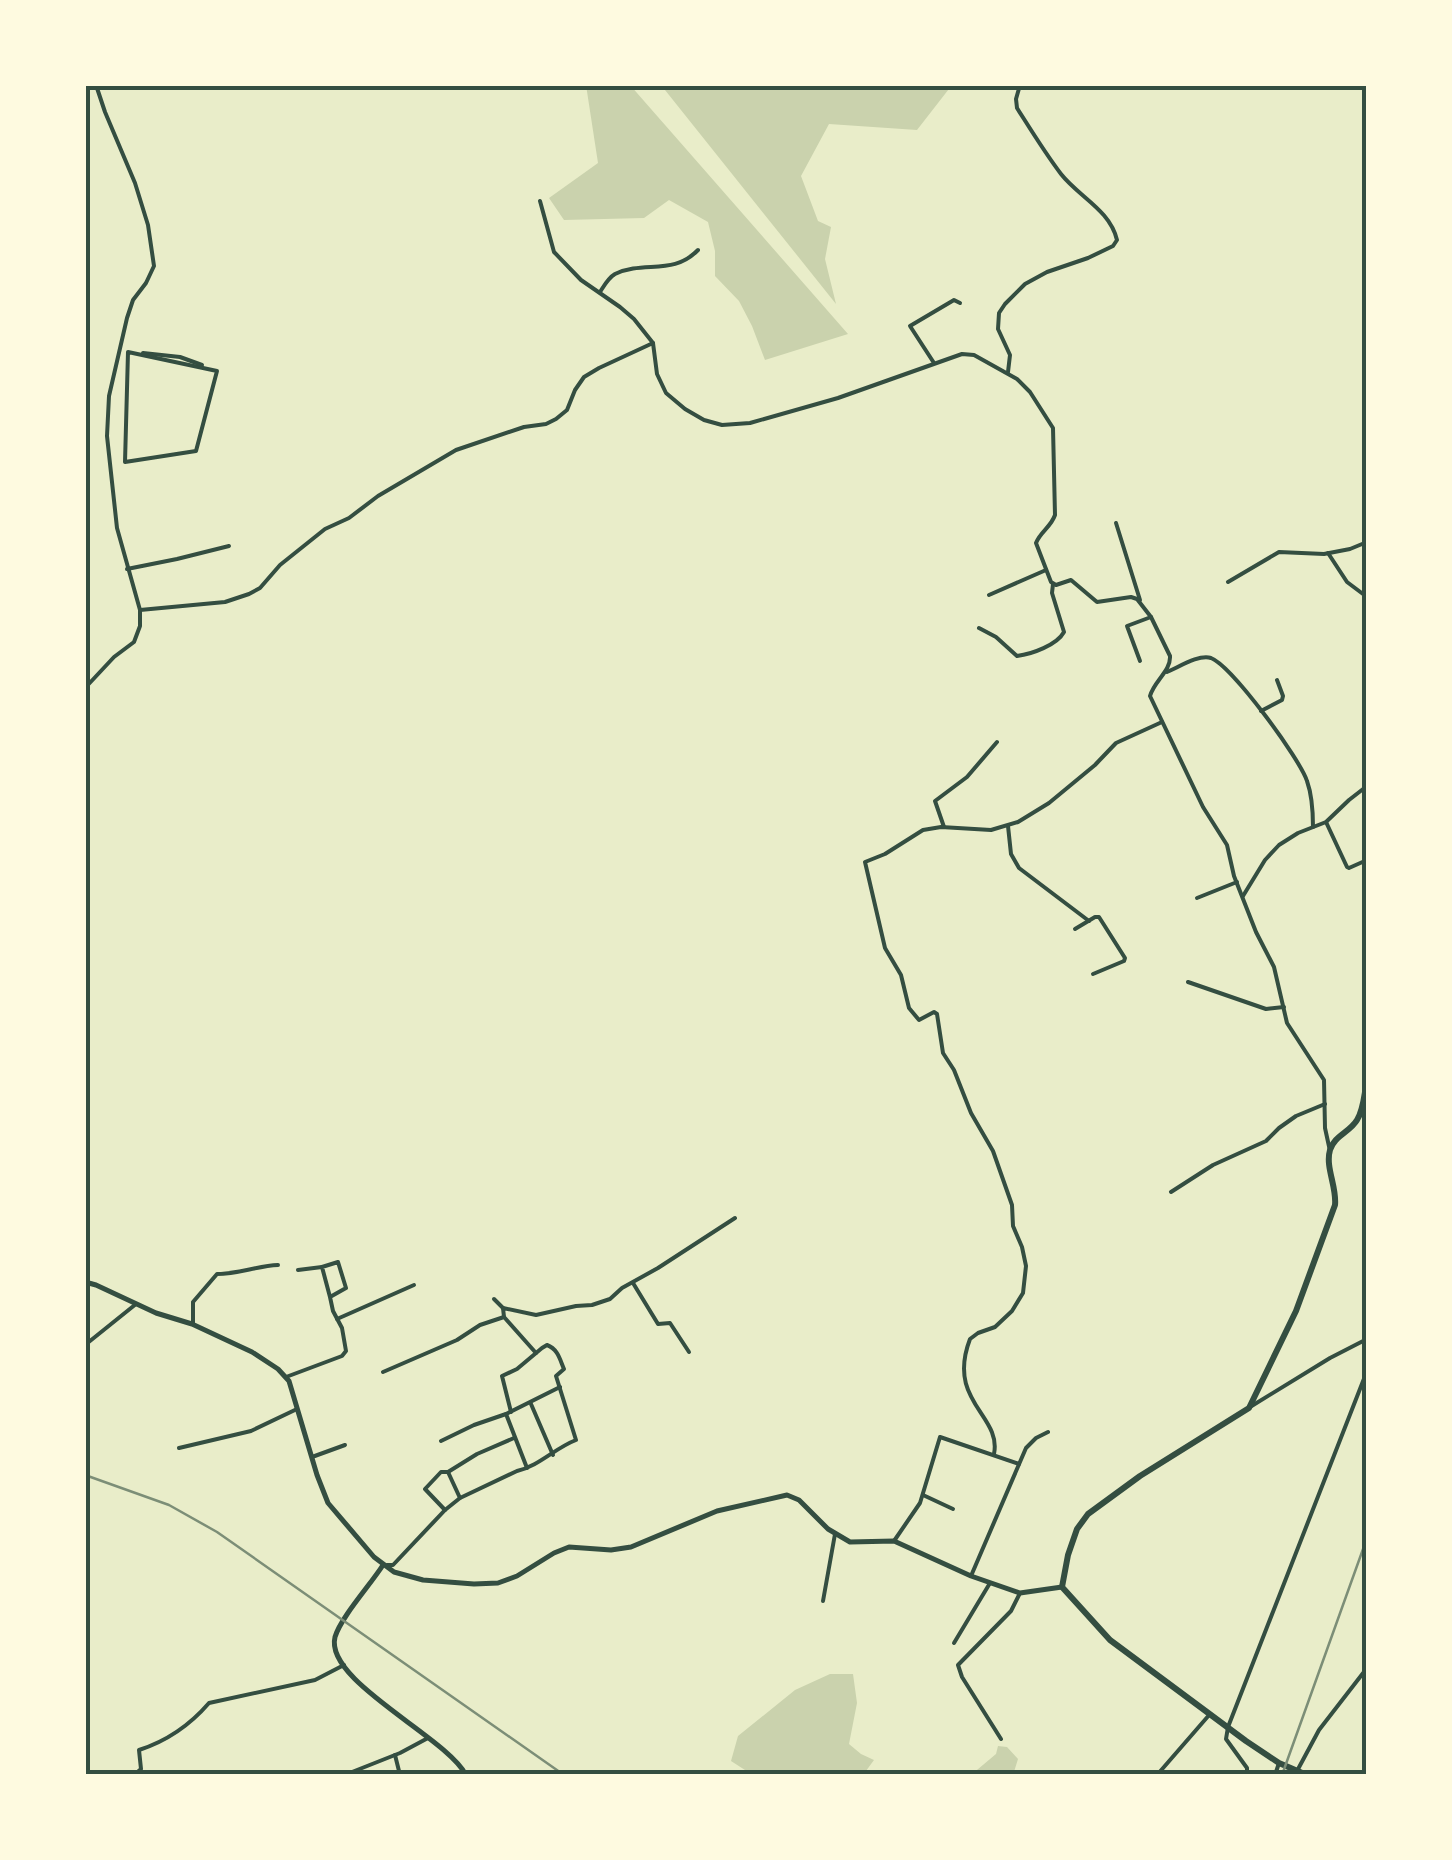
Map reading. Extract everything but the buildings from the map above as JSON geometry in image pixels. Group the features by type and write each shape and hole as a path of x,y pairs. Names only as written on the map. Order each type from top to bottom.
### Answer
{"main road":[{"path":"1062,1587 1077,1529 1088,1514 1140,1476 1249,1408 1296,1311 1334,1213 1336,1197 1330,1151 1336,1140 1357,1122 1367,1081"},
{"path":"85,1282 192,1324 278,1368 292,1390 328,1503 382,1565 394,1572 423,1580 498,1583 569,1547 631,1547 696,1518 787,1494 799,1500 841,1539 857,1544 894,1541 1020,1593 1062,1587"},
{"path":"382,1565 337,1634 336,1651 372,1694 458,1762 466,1775"},
{"path":"1062,1587 1110,1640 1279,1762 1307,1775"}],"street":[{"path":"85,688 134,642 140,626 140,610 116,528 108,436 109,396 133,300 154,266 140,197 96,85"},
{"path":"1008,372 1010,355 998,328 999,313 1005,304 1025,284 1114,246 1117,240 1103,213 1060,172 1016,108 1020,85"},
{"path":"540,201 554,252 572,272 634,319 652,343 666,393 704,420 722,426 750,423 969,354 1008,372 1030,392 1053,428 1055,515 1036,544 1053,584 1064,632 1058,640 1017,656 979,628"},
{"path":"600,292 617,273 677,264 698,250"},
{"path":"934,362 910,327 954,300 960,303"},
{"path":"140,610 225,602 249,594 325,529 456,450 556,420 567,410 584,377 652,343"},
{"path":"119,351 180,357 217,371 196,451 125,462 128,352"},
{"path":"1116,523 1140,601 1170,656 1170,663 1150,694 1203,808 1227,845 1242,897 1274,967 1287,1023 1324,1080 1326,1140 1330,1151"},
{"path":"1228,582 1279,552 1328,553 1367,542"},
{"path":"127,569 228,546"},
{"path":"1328,553 1347,582 1367,596"},
{"path":"990,594 1046,570"},
{"path":"1053,584 1071,580 1098,602 1131,597 1140,601"},
{"path":"1140,662 1127,626 1150,617"},
{"path":"1164,673 1198,659 1213,659 1242,686 1306,778 1313,827"},
{"path":"1261,711 1282,700 1278,680"},
{"path":"994,1454 995,1438 966,1390 964,1364 970,1339 1000,1322 1024,1293 1022,1246 993,1152 943,1053 937,1014 919,1020 907,1004 900,976 885,948 865,862 918,832 944,827 991,830 1027,818 1116,744 1162,722"},
{"path":"944,827 936,800 967,776 997,742"},
{"path":"1242,897 1271,852 1288,838 1326,822 1367,786"},
{"path":"1326,822 1347,867 1367,860"},
{"path":"1008,826 1011,854 1019,868 1089,920"},
{"path":"1197,898 1237,882"},
{"path":"1076,929 1099,917 1126,960 1093,974"},
{"path":"1188,982 1266,1009 1284,1006"},
{"path":"1170,1192 1212,1164 1266,1141 1296,1116 1325,1104"},
{"path":"494,1299 503,1308 536,1316 610,1299 735,1218"},
{"path":"298,1270 338,1262 346,1288 330,1297"},
{"path":"192,1324 193,1302 217,1274 278,1265"},
{"path":"286,1377 346,1352 322,1267"},
{"path":"633,1283 658,1324 670,1322 689,1352"},
{"path":"337,1319 414,1285"},
{"path":"85,1345 136,1304"},
{"path":"503,1308 504,1316 536,1352"},
{"path":"383,1372 504,1316"},
{"path":"1249,1408 1367,1339"},
{"path":"382,1565 393,1565 460,1498 526,1468 576,1440 556,1376 564,1369 558,1355 547,1346 517,1370 502,1376 514,1438 526,1468"},
{"path":"1247,1775 1247,1768 1226,1739 1228,1727 1367,1371"},
{"path":"441,1441 560,1388"},
{"path":"530,1402 553,1454"},
{"path":"178,1448 251,1431 297,1409"},
{"path":"971,1576 1019,1464 1031,1442 1048,1432"},
{"path":"894,1541 920,1503 940,1437 1019,1464"},
{"path":"445,1510 426,1490 441,1472 514,1438"},
{"path":"312,1457 346,1445"},
{"path":"448,1472 460,1498"},
{"path":"923,1494 953,1509"},
{"path":"823,1601 835,1534"},
{"path":"954,1644 990,1583"},
{"path":"1001,1738 958,1666 1011,1611 1020,1593"},
{"path":"134,1775 141,1769 138,1750 170,1737 200,1715 209,1703 321,1679 344,1664"},
{"path":"1297,1771 1319,1730 1367,1668"},
{"path":"1158,1775 1210,1714"},
{"path":"352,1772 428,1738"},
{"path":"395,1755 400,1775"},
{"path":"1275,1775 1279,1762"}],"green space":[{"path":"586,85 630,85 848,334 765,360 739,301 715,276 715,251 708,222 669,200 644,218 564,220 549,198 598,163"},
{"path":"661,85 952,85 917,130 829,124 801,176 818,221 831,227 825,259 836,304"},
{"path":"830,1674 853,1674 857,1703 849,1744 874,1760 863,1775 747,1775 731,1761 738,1736 795,1690"},
{"path":"998,1746 1007,1747 1018,1759 1013,1775 971,1775 996,1754"}],"railway":[{"path":"85,1475 169,1505 217,1532 564,1775"},
{"path":"1282,1775 1367,1538"}]}
